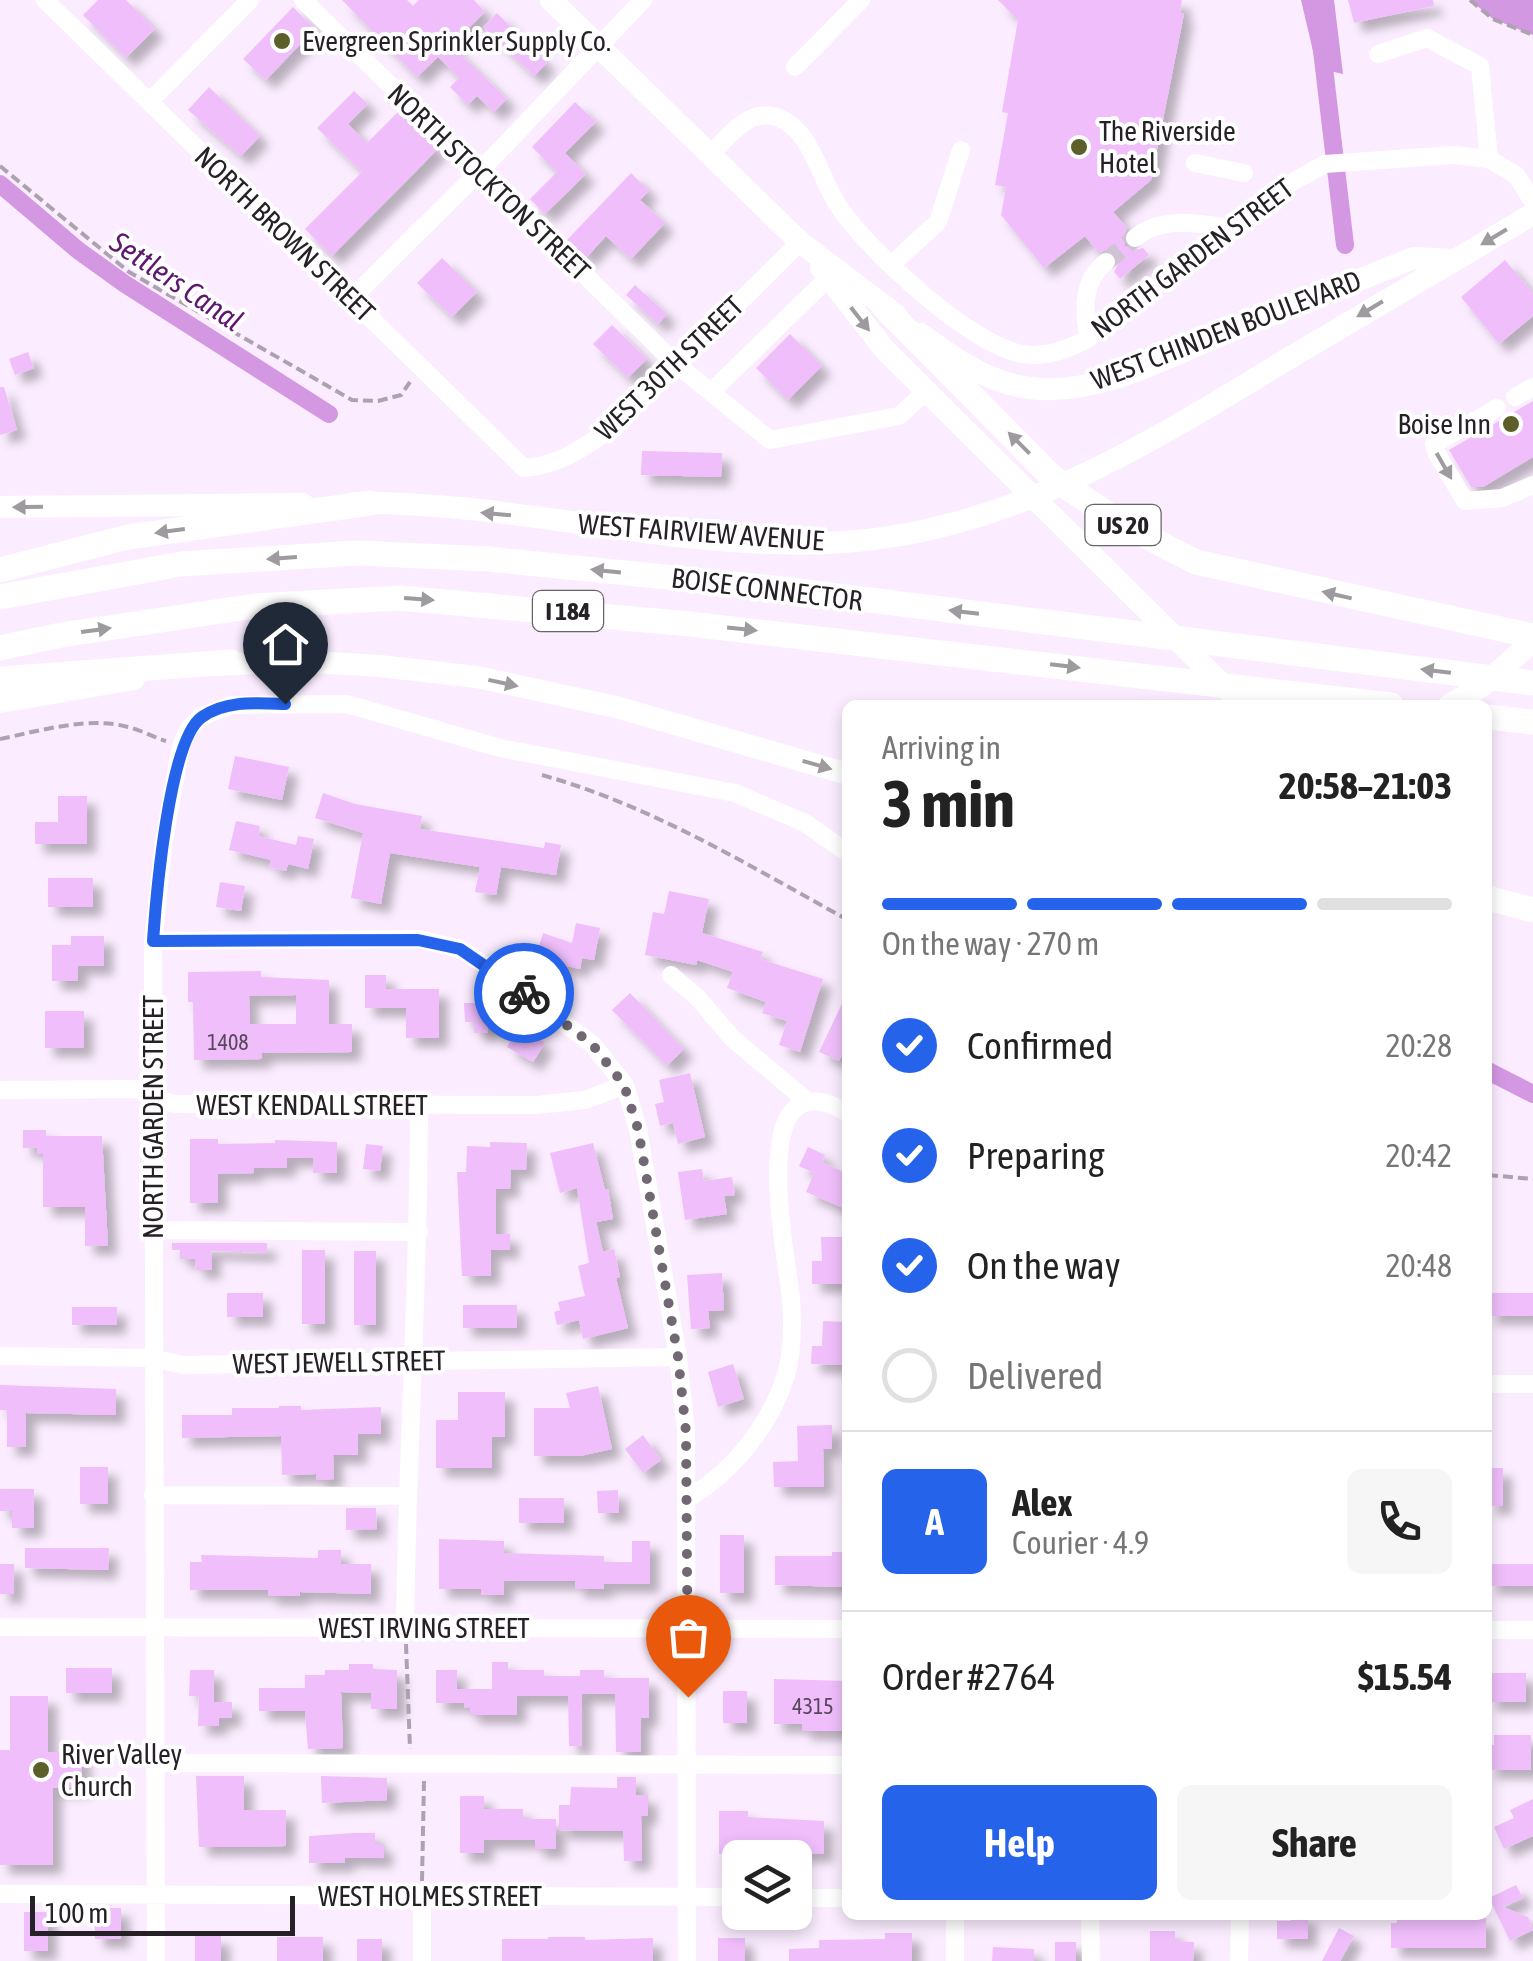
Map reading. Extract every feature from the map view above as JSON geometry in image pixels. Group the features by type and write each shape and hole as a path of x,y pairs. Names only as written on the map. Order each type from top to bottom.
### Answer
{"highway":[{"name":"US 20","path":"884,307 1053,478 1124,526 1196,562 1533,639"},
{"path":"0,570 128,536 370,503"},
{"name":"BOISE CONNECTOR","path":"0,597 181,564 357,553 488,558 680,578 1533,684"},
{"name":"BOISE CONNECTOR","path":"0,648 60,635 255,606 400,598 555,609 1350,700"},
{"path":"0,679 232,662"},
{"path":"1492,717 1533,722"},
{"path":"1492,899 1533,910"}],"main road":[{"name":"WEST CHINDEN BOULEVARD","path":"556,2 800,242 966,367 1000,381 1030,388 1062,389 1120,376 1414,258 1454,260"},
{"name":"WEST FAIRVIEW AVENUE","path":"0,508 370,503 772,543 861,540 931,530 974,519 1066,485 1158,437 1533,214"},
{"name":"WEST CHINDEN BOULEVARD","path":"800,242 885,350 1238,700"},
{"path":"1458,700 1481,687 1533,639"},
{"path":"0,702 232,662 380,666 476,677 616,707 842,772"}],"street":[{"name":"NORTH BROWN STREET","path":"45,0 524,468"},
{"path":"149,102 250,0"},
{"name":"NORTH STOCKTON STREET","path":"303,0 676,364 770,440 899,416 926,391"},
{"path":"351,299 643,0"},
{"path":"794,67 862,0"},
{"path":"1378,54 1427,38 1480,66 1489,159 1516,175 1533,202"},
{"name":"NORTH GARDEN STREET","path":"710,154 753,117 768,115 785,120 800,132 850,223 892,264 979,336 1026,354 1046,354 1088,338 1272,194 1325,164 1454,156 1489,159"},
{"path":"892,264 938,222 962,150"},
{"path":"1195,163 1244,172"},
{"path":"1135,238 1166,223 1228,228"},
{"name":"WEST 30TH STREET","path":"524,468 547,467 618,423 800,242"},
{"path":"1088,338 1084,307 1088,285 1106,262"},
{"path":"711,392 828,278"},
{"path":"1515,398 1533,387"},
{"path":"1497,408 1434,444 1437,454 1465,501 1502,498 1533,486"},
{"path":"181,746 189,728 200,718 232,704 347,704 500,748 735,793 805,822 842,848"},
{"name":"NORTH GARDEN STREET","path":"156,1961 153,941 164,841 181,746"},
{"path":"153,941 418,940 460,949 592,1044 624,1085 638,1129 678,1357 686,1432 687,1961"},
{"path":"671,975 698,998 732,1038 807,1101"},
{"name":"WEST KENDALL STREET","path":"0,1090 139,1090 175,1104 418,1107 569,1102 624,1085"},
{"path":"688,1498 714,1482 752,1442 786,1374 792,1337 791,1300 777,1188 777,1153 784,1126 807,1101 820,1100 842,1110"},
{"path":"405,1628 419,1232 418,1107"},
{"path":"152,1230 419,1232"},
{"name":"WEST JEWELL STREET","path":"0,1356 153,1358 183,1365 678,1357"},
{"path":"1492,1384 1533,1384"},
{"path":"153,1495 407,1496"},
{"name":"WEST IRVING STREET","path":"0,1627 842,1629"},
{"path":"1492,1630 1533,1630"},
{"path":"156,1763 417,1759 842,1765"},
{"name":"WEST HOLMES STREET","path":"0,1894 722,1897"},
{"path":"422,1896 422,1961"},
{"path":"812,1898 842,1898"},
{"path":"955,1961 956,1920"},
{"path":"1090,1920 1091,1961"},
{"path":"1239,1961 1240,1920"}],"path":[{"path":"1470,0 1493,19 1533,34"},
{"path":"0,166 129,272 352,400 378,401 401,395 421,367"},
{"path":"0,740 109,724 127,726 181,746"},
{"path":"538,774 620,800 667,822 842,917"},
{"path":"1492,1175 1533,1179"},
{"path":"405,1628 417,1759 422,1896"}],"shaded area":[{"path":"1301,0 1334,0 1343,74 1317,68"},
{"path":"1470,0 1533,0 1533,35 1493,19"}],"building":[{"path":"98,0 126,0 155,29 126,58 83,15"},
{"path":"342,0 407,0 413,6 419,0 474,0 485,12 451,45 507,99 494,112 477,96 468,105 450,87 459,78 438,57 417,77"},
{"name":"The Riverside Hotel","path":"998,0 1182,0 1180,13 1184,14 1151,180 1113,212 1127,228 1125,246 1143,248 1149,255 1120,279 1114,272 1118,264 1116,254 1108,250 1098,252 1085,236 1044,268 1001,215 1006,187 995,185 1008,113 1002,112 1018,20"},
{"path":"1348,0 1433,0 1434,6 1354,23"},
{"name":"Evergreen Sprinkler Supply Co.","path":"293,7 315,29 266,80 243,59"},
{"path":"497,13 547,63 534,76 483,27"},
{"path":"209,87 260,136 241,156 188,110"},
{"path":"354,91 368,104 348,124 367,143 399,111 438,149 332,256 305,229 362,172 317,128"},
{"path":"575,102 596,122 565,153 586,174 545,214 530,199 557,172 532,147"},
{"path":"631,173 649,191 640,200 665,223 631,259 606,236 586,258 567,240"},
{"path":"442,258 477,292 452,317 417,283"},
{"path":"1505,260 1533,293 1533,316 1499,344 1461,297"},
{"path":"635,285 667,314 658,324 626,295"},
{"path":"612,325 647,359 628,378 593,344"},
{"path":"790,334 822,366 788,400 756,368"},
{"path":"28,352 34,368 15,375 9,359"},
{"path":"0,387 4,387 17,430 0,435"},
{"name":"Boise Inn","path":"1533,401 1533,457 1483,487 1471,487 1449,450"},
{"path":"642,451 722,453 721,477 641,475"},
{"path":"235,756 289,767 282,800 228,789"},
{"path":"323,793 355,804 422,816 420,829 544,848 545,842 561,845 556,875 501,867 496,895 475,892 480,867 390,853 381,904 351,898 363,833 315,818"},
{"path":"58,796 87,796 87,844 35,844 35,822 58,822"},
{"path":"236,821 260,826 258,836 296,845 298,836 314,839 308,869 288,864 286,871 269,867 271,860 229,850"},
{"path":"48,878 93,878 93,907 48,907"},
{"path":"220,882 245,886 241,911 216,907"},
{"path":"669,891 709,899 702,933 763,952 760,959 823,979 800,1052 779,1045 787,1021 762,1013 766,1002 727,988 733,972 697,960 696,965 645,955 653,912 664,914"},
{"path":"576,923 600,928 594,960 582,958 580,969 535,959 543,933 572,943"},
{"path":"71,936 104,936 104,966 78,966 78,981 52,981 52,945 71,945"},
{"path":"261,971 261,977 329,980 329,1024 352,1024 352,1052 262,1053 262,1059 194,1060 188,972","holes":["296,995 296,1024 250,1024 249,996"]},
{"path":"365,975 386,975 386,989 439,989 439,1038 406,1038 406,1008 365,1008"},
{"path":"630,993 684,1049 667,1066 612,1010"},
{"path":"464,1003 487,1003 488,1033 474,1033 473,1022 465,1022"},
{"path":"842,1004 842,1055 839,1061 819,1052"},
{"path":"45,1011 84,1011 84,1048 45,1048"},
{"path":"519,1027 545,1043 533,1062 507,1047"},
{"path":"690,1073 705,1137 678,1144 673,1123 660,1126 655,1104 664,1102 659,1080"},
{"path":"23,1130 46,1130 46,1136 102,1136 108,1246 85,1246 85,1207 43,1207 43,1154 37,1154 37,1148 23,1148"},
{"path":"190,1139 218,1139 218,1144 275,1140 337,1142 337,1173 313,1173 313,1158 287,1158 287,1168 218,1174 218,1203 190,1203"},
{"path":"490,1142 527,1143 526,1170 511,1169 510,1189 496,1189 496,1234 510,1234 510,1250 491,1250 491,1276 462,1276 457,1172 466,1172 467,1146 490,1147"},
{"path":"593,1143 613,1219 596,1222 603,1252 614,1249 620,1277 616,1278 628,1328 583,1339 579,1320 557,1325 554,1312 560,1310 558,1302 585,1296 578,1266 589,1263 577,1188 560,1193 550,1153"},
{"path":"366,1144 383,1146 380,1171 363,1169"},
{"path":"808,1147 825,1155 822,1162 842,1171 842,1207 806,1192 814,1173 799,1166"},
{"path":"702,1169 704,1181 732,1177 735,1195 724,1196 727,1214 685,1220 678,1172"},
{"path":"821,1237 842,1237 842,1284 812,1284 812,1261 822,1261"},
{"path":"172,1243 267,1243 267,1253 211,1251 212,1270 196,1270 195,1259 180,1259 180,1250 172,1250"},
{"path":"302,1250 325,1250 325,1324 302,1324"},
{"path":"354,1251 376,1251 376,1325 354,1325"},
{"path":"722,1273 724,1310 708,1311 710,1328 691,1329 687,1275"},
{"path":"227,1293 263,1293 263,1317 227,1317"},
{"path":"1492,1293 1533,1293 1533,1316 1492,1316"},
{"path":"463,1305 517,1305 517,1328 463,1328"},
{"path":"72,1307 117,1307 117,1325 72,1325"},
{"path":"823,1321 842,1322 842,1365 811,1364 812,1346 822,1346"},
{"path":"733,1364 744,1399 718,1407 708,1372"},
{"path":"0,1385 116,1389 116,1415 26,1413 26,1447 7,1447 7,1410 0,1410"},
{"path":"598,1386 612,1449 580,1456 534,1456 534,1408 570,1408 566,1393"},
{"path":"458,1392 505,1392 505,1437 492,1437 492,1468 436,1468 436,1420 458,1420"},
{"path":"301,1406 301,1410 381,1407 381,1434 358,1434 358,1455 333,1455 334,1479 316,1480 316,1474 282,1475 281,1436 182,1438 182,1415 232,1415 232,1408"},
{"path":"832,1425 832,1449 823,1449 824,1487 774,1487 773,1462 798,1461 797,1426"},
{"path":"643,1435 661,1460 643,1473 625,1449"},
{"path":"80,1467 108,1467 108,1504 80,1504"},
{"path":"1492,1468 1503,1468 1503,1506 1492,1506"},
{"path":"0,1489 34,1489 34,1528 12,1528 12,1511 0,1511"},
{"path":"618,1490 619,1513 598,1513 597,1491"},
{"path":"519,1498 564,1498 564,1523 519,1523"},
{"path":"346,1508 376,1508 377,1529 346,1530"},
{"path":"720,1535 744,1535 744,1593 720,1593"},
{"path":"439,1539 504,1541 504,1553 604,1556 604,1562 632,1562 632,1541 650,1541 650,1584 604,1584 604,1589 575,1589 575,1581 504,1581 504,1595 481,1595 481,1589 439,1589"},
{"path":"25,1548 109,1548 108,1570 25,1568"},
{"path":"318,1550 341,1550 341,1564 371,1564 371,1594 300,1592 300,1596 268,1596 268,1590 190,1590 190,1562 202,1562 201,1555 318,1558"},
{"path":"832,1552 842,1552 842,1587 775,1585 775,1556 832,1556"},
{"path":"0,1564 14,1564 14,1594 0,1594"},
{"path":"1492,1564 1533,1564 1533,1586 1492,1586"},
{"path":"492,1662 508,1662 508,1670 544,1670 544,1676 580,1676 580,1670 604,1670 604,1678 649,1678 649,1718 641,1718 641,1752 616,1752 615,1694 582,1694 582,1746 569,1746 568,1696 517,1696 517,1715 470,1715 470,1708 464,1708 464,1703 436,1703 436,1670 457,1670 457,1689 492,1689"},
{"path":"349,1664 397,1670 397,1709 371,1709 371,1693 341,1692 343,1748 308,1749 305,1711 259,1711 259,1688 305,1688 305,1675 349,1670"},
{"path":"66,1668 112,1668 112,1693 66,1693"},
{"path":"190,1670 214,1670 214,1702 232,1702 232,1718 219,1718 219,1726 198,1726 199,1696 189,1696"},
{"path":"1492,1673 1526,1673 1526,1702 1492,1702"},
{"path":"774,1679 842,1681 842,1731 802,1731 802,1724 774,1724"},
{"path":"723,1691 747,1691 747,1723 723,1723"},
{"name":"River Valley Church","path":"10,1696 48,1696 48,1752 82,1752 82,1788 53,1788 53,1865 0,1865 0,1750 10,1750"},
{"path":"1494,1735 1531,1735 1531,1770 1492,1770"},
{"path":"196,1776 244,1776 244,1810 286,1810 286,1846 199,1847"},
{"path":"321,1776 387,1778 387,1800 322,1803"},
{"path":"617,1777 636,1777 636,1795 648,1795 648,1816 641,1816 642,1861 624,1861 623,1831 559,1830 559,1805 570,1805 571,1787 617,1788"},
{"path":"460,1796 484,1796 484,1809 523,1809 523,1819 556,1819 556,1849 535,1849 535,1840 484,1840 484,1853 460,1853"},
{"path":"1533,1799 1533,1836 1504,1849 1494,1827 1514,1818 1510,1810"},
{"path":"719,1811 748,1811 748,1817 824,1821 824,1854 812,1854 812,1840 722,1840 719,1854"},
{"path":"375,1833 375,1844 384,1844 384,1858 309,1863 309,1836"},
{"path":"1516,1885 1523,1898 1503,1907 1528,1917 1533,1930 1510,1941 1492,1897"},
{"path":"95,1908 121,1908 121,1939 95,1939"},
{"path":"24,1912 48,1912 48,1951 24,1951"},
{"path":"1308,1920 1308,1939 1277,1939 1277,1921"},
{"path":"1486,1920 1486,1948 1391,1948 1391,1923"},
{"path":"1339,1928 1354,1936 1340,1961 1322,1961"},
{"path":"1150,1931 1175,1931 1175,1941 1194,1942 1193,1961 1150,1961"},
{"path":"885,1933 912,1933 912,1961 789,1961 789,1949 819,1948 819,1940 885,1939"},
{"path":"195,1936 221,1936 221,1961 195,1961"},
{"path":"277,1937 323,1937 323,1961 277,1961"},
{"path":"653,1938 653,1961 502,1961 502,1939"},
{"path":"718,1938 745,1938 745,1961 718,1961"},
{"path":"357,1939 382,1939 382,1961 357,1961"},
{"path":"1055,1942 1076,1942 1076,1961 1055,1961"},
{"path":"993,1947 1034,1949 1034,1961 992,1961"}],"waterway":[{"path":"1316,0 1345,245"},
{"name":"Settlers Canal","path":"0,184 125,284 329,414"},
{"name":"Settlers Canal","path":"1492,1073 1533,1094"}],"tunnel":[{"path":"1106,262 1135,238"}],"way so far":[{"path":"524,993 592,1044 624,1085 638,1129 678,1357 686,1432 688,1697"}],"place":[{"name":"Evergreen Sprinkler Supply Co.","path":"282,41"},
{"name":"The Riverside Hotel","path":"1079,147"},
{"name":"Boise Inn","path":"1511,424"},
{"name":"River Valley Church","path":"41,1770"}],"route":[{"path":"285,704 232,704 213,710 189,728 181,746 164,841 153,941 418,940 460,949 524,993"}]}
